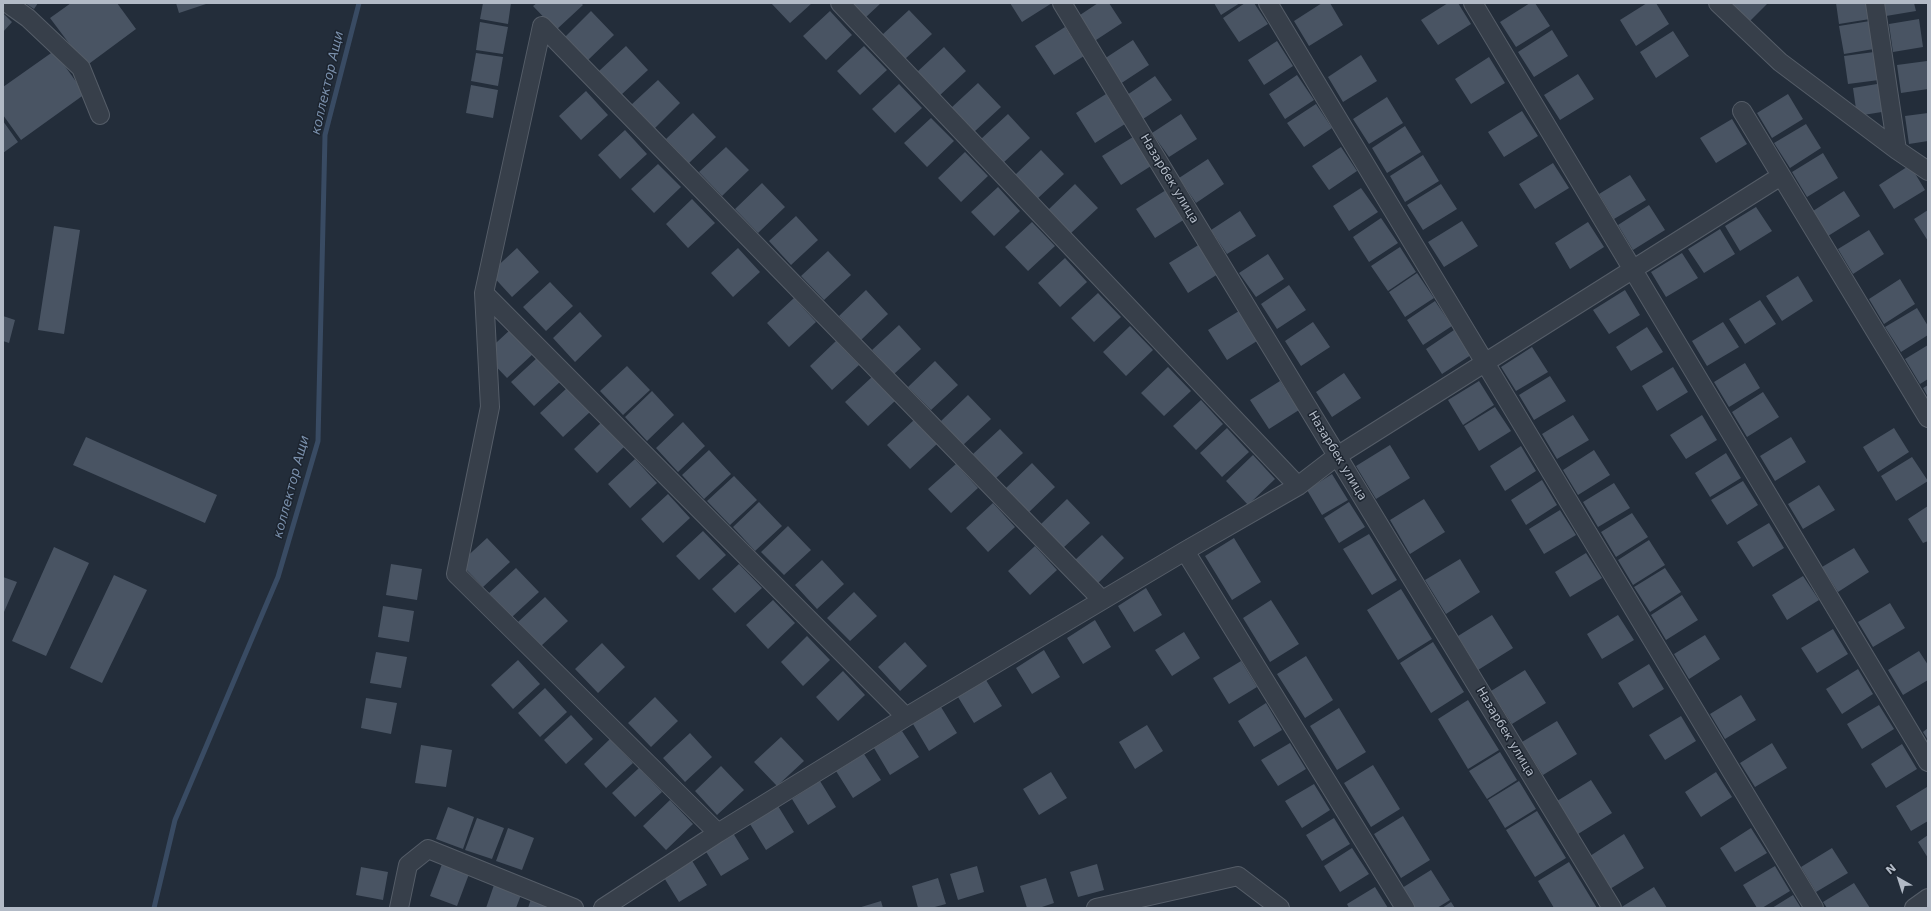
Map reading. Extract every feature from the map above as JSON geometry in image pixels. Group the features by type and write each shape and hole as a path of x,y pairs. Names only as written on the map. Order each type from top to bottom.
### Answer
{"street":[{"path":"7,3 28,18 81,68 100,115"},
{"path":"840,3 1298,486"},
{"name":"Назарбек улица","path":"1062,3 1612,908"},
{"path":"1268,3 1814,908"},
{"path":"1473,3 1928,762"},
{"path":"1718,3 1780,62 1897,150 1928,171"},
{"path":"1875,3 1897,150"},
{"path":"718,833 456,574 490,408 484,293 542,26 1102,600"},
{"path":"1742,111 1928,418"},
{"path":"603,908 718,833 906,717 1185,551 1298,486 1337,456 1485,361 1634,270 1781,176"},
{"path":"484,293 906,717"},
{"path":"1185,551 1405,908"},
{"path":"399,908 408,865 428,849 574,908"},
{"path":"1096,908 1238,876 1280,908"},
{"path":"1914,908 1928,898"}],"building":[{"path":"25,3 38,3 34,9"},
{"path":"71,3 117,3 136,29 86,66 50,18"},
{"path":"176,3 209,3 179,13"},
{"path":"483,3 511,3 508,24 480,19"},
{"path":"537,3 581,3 583,5 556,30 533,6"},
{"path":"771,3 812,3 790,23"},
{"path":"851,3 881,3 865,18"},
{"path":"1010,3 1052,3 1022,22"},
{"path":"1098,3 1109,3 1122,23 1093,42 1077,17"},
{"path":"1214,3 1240,3 1221,15"},
{"path":"1245,3 1254,3 1268,24 1239,42 1223,18"},
{"path":"1322,3 1330,3 1343,25 1309,46 1294,21"},
{"path":"1448,3 1458,3 1471,24 1438,45 1421,20"},
{"path":"1530,3 1535,3 1550,26 1516,47 1500,22"},
{"path":"1647,3 1656,3 1669,24 1636,46 1620,20"},
{"path":"1768,3 1750,21 1733,4"},
{"path":"1836,3 1867,3 1870,19 1839,24"},
{"path":"1883,3 1914,3 1916,11 1886,16"},
{"path":"909,10 932,34 905,59 882,35"},
{"path":"591,11 614,35 587,61 565,37"},
{"path":"830,11 852,35 826,60 803,36"},
{"path":"3,13 12,22 3,32"},
{"path":"1919,19 1923,47 1893,52 1889,24"},
{"path":"1870,21 1874,49 1844,54 1839,26"},
{"path":"480,22 508,27 503,54 476,50"},
{"path":"1065,27 1084,56 1054,75 1035,46"},
{"path":"1552,30 1568,56 1534,77 1518,52"},
{"path":"1673,31 1689,56 1656,78 1640,52"},
{"path":"1133,40 1149,65 1120,84 1104,59"},
{"path":"1277,41 1293,66 1264,85 1248,60"},
{"path":"626,46 648,70 621,95 599,71"},
{"path":"864,46 887,70 860,95 837,71"},
{"path":"944,47 966,71 939,96 917,72"},
{"path":"54,51 85,94 21,140 3,115 3,87"},
{"path":"1874,52 1879,80 1848,84 1844,56"},
{"path":"476,53 503,57 498,86 471,81"},
{"path":"1361,55 1377,81 1343,102 1328,77"},
{"path":"1489,57 1505,83 1471,104 1455,79"},
{"path":"1927,61 1928,89 1901,93 1897,65"},
{"path":"1578,74 1594,99 1560,120 1544,95"},
{"path":"1297,75 1314,100 1285,119 1269,94"},
{"path":"1155,76 1172,100 1143,119 1127,95"},
{"path":"658,80 680,103 654,129 631,105"},
{"path":"978,83 1001,107 974,132 951,108"},
{"path":"1883,83 1888,111 1857,116 1853,88"},
{"path":"899,84 922,108 895,133 872,109"},
{"path":"471,85 498,90 493,118 466,113"},
{"path":"586,91 608,115 581,140 559,116"},
{"path":"1106,94 1125,124 1095,143 1076,113"},
{"path":"1788,94 1803,119 1772,138 1757,113"},
{"path":"1387,97 1403,123 1369,144 1353,119"},
{"path":"1316,104 1332,128 1304,147 1287,123"},
{"path":"1522,111 1538,136 1504,157 1488,132"},
{"path":"693,113 716,137 689,163 666,139"},
{"path":"1928,113 1928,141 1909,144 1905,116"},
{"path":"1008,114 1030,138 1003,163 981,139"},
{"path":"1181,114 1197,139 1169,157 1152,133"},
{"path":"931,118 954,141 927,167 904,143"},
{"path":"1732,119 1747,144 1716,163 1700,138"},
{"path":"3,121 18,142 3,153"},
{"path":"1806,124 1821,148 1790,168 1774,143"},
{"path":"1405,126 1421,152 1387,173 1372,148"},
{"path":"625,130 647,154 620,179 598,155"},
{"path":"1133,137 1151,166 1121,185 1102,156"},
{"path":"726,147 749,170 722,196 699,172"},
{"path":"1341,147 1357,171 1329,190 1312,166"},
{"path":"1041,150 1064,174 1037,199 1015,175"},
{"path":"965,152 988,176 961,202 938,178"},
{"path":"1823,153 1838,178 1807,197 1792,172"},
{"path":"1423,155 1439,181 1405,202 1390,176"},
{"path":"1208,159 1224,184 1196,203 1179,178"},
{"path":"1553,163 1569,188 1535,209 1519,184"},
{"path":"658,164 681,187 654,213 631,189"},
{"path":"1910,165 1925,190 1894,209 1879,185"},
{"path":"1630,175 1646,200 1614,219 1599,194"},
{"path":"762,183 785,207 758,233 735,209"},
{"path":"1075,184 1098,208 1071,233 1048,210"},
{"path":"1441,184 1457,209 1423,230 1407,205"},
{"path":"998,187 1020,211 994,236 971,212"},
{"path":"1361,188 1378,212 1349,231 1333,206"},
{"path":"1166,190 1185,219 1155,238 1136,209"},
{"path":"1844,191 1860,216 1828,236 1813,211"},
{"path":"692,199 715,223 688,248 666,224"},
{"path":"1649,205 1665,230 1633,250 1618,225"},
{"path":"1756,207 1772,231 1740,251 1725,226"},
{"path":"1928,210 1928,241 1914,219"},
{"path":"1240,211 1256,236 1227,254 1211,230"},
{"path":"796,216 818,240 791,265 769,241"},
{"path":"1381,218 1398,243 1369,262 1353,237"},
{"path":"1462,221 1478,246 1444,267 1428,242"},
{"path":"1032,222 1055,246 1028,271 1005,247"},
{"path":"1588,222 1604,247 1570,269 1555,243"},
{"path":"54,226 80,230 64,334 38,330"},
{"path":"1720,229 1735,254 1704,273 1688,249"},
{"path":"1869,230 1884,254 1853,274 1838,249"},
{"path":"1200,244 1218,274 1188,293 1169,263"},
{"path":"1400,247 1416,272 1388,291 1371,266"},
{"path":"517,248 539,272 512,297 490,273"},
{"path":"738,248 760,272 733,297 711,273"},
{"path":"828,251 851,275 824,300 801,276"},
{"path":"1682,253 1698,278 1666,297 1651,272"},
{"path":"1268,254 1284,279 1256,297 1239,273"},
{"path":"1065,258 1087,282 1060,307 1038,283"},
{"path":"1417,273 1434,298 1405,317 1389,292"},
{"path":"1798,276 1813,301 1782,321 1766,296"},
{"path":"1900,279 1915,304 1884,324 1869,299"},
{"path":"550,282 573,306 546,331 523,307"},
{"path":"1289,285 1306,310 1277,329 1261,304"},
{"path":"866,290 888,314 861,340 839,316"},
{"path":"1625,290 1640,315 1609,334 1593,310"},
{"path":"1098,293 1121,317 1094,342 1071,318"},
{"path":"794,298 816,322 789,347 767,323"},
{"path":"1760,300 1776,324 1745,344 1729,319"},
{"path":"1435,301 1452,326 1423,345 1407,320"},
{"path":"1917,308 1928,326 1928,335 1901,352 1885,327"},
{"path":"1239,311 1257,341 1227,360 1208,330"},
{"path":"580,312 602,336 575,362 553,338"},
{"path":"3,316 15,320 9,343 3,341"},
{"path":"1313,322 1330,347 1301,366 1285,341"},
{"path":"1723,322 1739,347 1707,366 1692,341"},
{"path":"899,325 921,349 894,374 872,350"},
{"path":"1130,326 1153,350 1126,376 1103,352"},
{"path":"1647,327 1663,352 1631,371 1616,347"},
{"path":"511,329 534,353 507,378 484,354"},
{"path":"1454,330 1471,355 1442,374 1426,349"},
{"path":"836,341 859,365 832,390 810,366"},
{"path":"1928,345 1928,379 1920,384 1905,359"},
{"path":"1532,347 1548,372 1516,391 1501,367"},
{"path":"538,357 561,381 534,406 511,382"},
{"path":"935,361 958,385 931,410 908,387"},
{"path":"1745,363 1760,388 1729,407 1714,382"},
{"path":"627,366 650,390 623,415 600,391"},
{"path":"1168,367 1191,391 1164,416 1141,393"},
{"path":"1673,367 1688,392 1657,411 1642,386"},
{"path":"1344,373 1361,398 1332,417 1316,392"},
{"path":"1550,376 1566,401 1534,420 1519,395"},
{"path":"872,377 895,401 868,426 845,402"},
{"path":"1280,381 1299,410 1269,429 1250,400"},
{"path":"1479,381 1494,405 1463,425 1448,400"},
{"path":"1928,385 1928,397 1923,388"},
{"path":"567,388 590,412 563,437 540,413"},
{"path":"652,391 674,415 647,441 625,417"},
{"path":"1763,392 1779,417 1747,437 1732,412"},
{"path":"968,395 991,419 963,445 941,421"},
{"path":"1201,400 1223,424 1196,450 1173,426"},
{"path":"1495,407 1511,431 1479,451 1464,426"},
{"path":"1573,415 1589,440 1557,459 1542,434"},
{"path":"1702,415 1717,440 1686,459 1670,435"},
{"path":"914,420 937,444 910,469 887,445"},
{"path":"683,422 705,446 678,472 656,448"},
{"path":"601,423 624,447 597,473 574,449"},
{"path":"1227,428 1249,452 1222,477 1200,453"},
{"path":"1894,428 1909,452 1878,472 1863,447"},
{"path":"1000,429 1023,453 996,478 973,454"},
{"path":"86,437 217,495 205,523 73,465"},
{"path":"1791,437 1806,462 1775,481 1760,456"},
{"path":"1390,445 1410,478 1376,499 1356,466"},
{"path":"1521,446 1536,471 1505,491 1490,466"},
{"path":"709,450 731,474 704,499 682,475"},
{"path":"1594,450 1610,475 1578,495 1563,470"},
{"path":"1726,453 1741,478 1710,497 1695,473"},
{"path":"1253,455 1275,479 1248,505 1226,481"},
{"path":"1912,457 1928,481 1896,501 1881,476"},
{"path":"635,459 657,483 630,508 608,484"},
{"path":"1032,463 1055,487 1028,513 1005,489"},
{"path":"956,464 978,488 951,513 928,489"},
{"path":"1332,474 1348,500 1322,515 1307,490"},
{"path":"734,476 757,500 730,525 707,501"},
{"path":"1542,480 1557,505 1526,525 1511,500"},
{"path":"1743,481 1758,505 1727,525 1711,500"},
{"path":"1614,483 1630,508 1598,527 1583,502"},
{"path":"1819,485 1835,510 1803,529 1788,504"},
{"path":"668,494 690,518 663,543 641,519"},
{"path":"1067,499 1090,523 1063,548 1040,525"},
{"path":"1424,499 1445,532 1410,554 1390,520"},
{"path":"759,502 782,526 755,551 733,527"},
{"path":"1349,502 1365,527 1339,543 1324,518"},
{"path":"993,503 1015,527 988,552 966,528"},
{"path":"1928,506 1928,541 1923,543 1908,519"},
{"path":"1560,510 1576,535 1544,554 1529,529"},
{"path":"1632,513 1648,537 1616,557 1601,532"},
{"path":"1769,523 1784,548 1753,567 1737,542"},
{"path":"788,526 811,550 784,575 761,552"},
{"path":"703,531 726,555 699,580 676,556"},
{"path":"1369,534 1397,580 1372,595 1343,549"},
{"path":"1102,535 1124,558 1097,584 1075,560"},
{"path":"487,538 510,562 483,587 460,563"},
{"path":"1234,538 1261,582 1232,600 1205,556"},
{"path":"1649,540 1665,565 1633,585 1618,560"},
{"path":"1035,546 1057,570 1030,595 1008,571"},
{"path":"54,547 89,563 46,656 12,641"},
{"path":"1854,548 1869,572 1838,592 1822,567"},
{"path":"1586,553 1602,578 1570,597 1555,572"},
{"path":"1460,559 1480,592 1446,614 1425,580"},
{"path":"822,560 844,584 817,609 795,585"},
{"path":"391,564 422,569 417,600 386,595"},
{"path":"739,564 762,588 735,613 712,589"},
{"path":"516,568 539,592 512,617 489,593"},
{"path":"1665,568 1681,592 1650,612 1634,587"},
{"path":"114,575 147,590 102,683 70,668"},
{"path":"1803,576 1819,600 1787,620 1772,595"},
{"path":"3,577 17,582 4,612 3,611"},
{"path":"1146,588 1162,615 1134,632 1118,606"},
{"path":"1401,589 1432,639 1398,660 1367,610"},
{"path":"854,592 877,616 850,641 827,618"},
{"path":"1682,595 1698,620 1666,640 1651,615"},
{"path":"545,597 568,621 541,646 518,622"},
{"path":"773,600 795,623 768,649 746,625"},
{"path":"1271,600 1299,644 1270,662 1243,618"},
{"path":"1890,603 1905,628 1873,647 1858,622"},
{"path":"383,606 414,611 409,642 378,637"},
{"path":"1492,615 1513,648 1478,670 1458,636"},
{"path":"1618,615 1634,640 1602,659 1587,634"},
{"path":"1095,620 1111,647 1083,664 1067,638"},
{"path":"1833,629 1848,654 1817,673 1801,648"},
{"path":"1184,632 1200,658 1172,676 1155,650"},
{"path":"1705,635 1720,659 1689,679 1674,654"},
{"path":"807,636 830,660 803,686 781,662"},
{"path":"905,642 927,666 900,691 878,667"},
{"path":"1433,642 1464,692 1431,713 1400,663"},
{"path":"602,643 625,667 598,693 575,669"},
{"path":"1044,650 1060,677 1032,694 1016,668"},
{"path":"1919,651 1928,665 1928,680 1903,695 1888,670"},
{"path":"376,652 407,657 401,688 370,683"},
{"path":"1306,656 1333,700 1305,718 1277,674"},
{"path":"518,660 540,684 513,709 491,685"},
{"path":"1241,661 1257,687 1229,704 1213,678"},
{"path":"1649,664 1664,689 1633,708 1618,683"},
{"path":"1858,669 1873,694 1842,714 1826,689"},
{"path":"1525,670 1546,703 1512,724 1491,691"},
{"path":"843,671 865,695 838,721 816,697"},
{"path":"986,680 1002,706 974,723 958,697"},
{"path":"545,688 567,712 540,737 518,713"},
{"path":"1741,695 1756,720 1725,739 1710,714"},
{"path":"655,697 678,721 651,747 628,723"},
{"path":"366,698 397,703 391,734 361,728"},
{"path":"1468,700 1499,750 1468,769 1438,719"},
{"path":"1266,703 1282,730 1254,747 1238,721"},
{"path":"1879,705 1894,729 1862,749 1847,724"},
{"path":"941,707 957,733 929,751 913,724"},
{"path":"1339,708 1366,752 1337,770 1310,726"},
{"path":"571,715 593,739 566,764 544,740"},
{"path":"1681,716 1696,741 1665,760 1649,735"},
{"path":"1557,721 1577,754 1543,775 1522,742"},
{"path":"1147,725 1163,751 1135,769 1119,742"},
{"path":"1928,728 1928,740 1923,732"},
{"path":"902,731 919,757 890,775 874,748"},
{"path":"690,733 712,757 685,782 663,758"},
{"path":"781,737 804,761 777,786 754,762"},
{"path":"610,739 633,763 606,788 584,764"},
{"path":"1290,743 1306,769 1278,786 1261,760"},
{"path":"1772,743 1787,768 1755,787 1740,763"},
{"path":"1902,744 1917,769 1886,788 1871,764"},
{"path":"421,745 452,750 446,787 415,783"},
{"path":"1500,752 1517,780 1487,799 1469,771"},
{"path":"864,754 881,780 853,798 836,771"},
{"path":"1373,765 1400,809 1371,827 1344,783"},
{"path":"721,766 744,790 717,815 695,791"},
{"path":"639,768 662,792 635,817 612,793"},
{"path":"1051,772 1067,798 1039,815 1023,789"},
{"path":"1716,772 1732,797 1701,817 1685,792"},
{"path":"1591,780 1612,813 1578,834 1557,801"},
{"path":"820,781 836,807 808,825 792,799"},
{"path":"1519,781 1536,809 1505,828 1488,800"},
{"path":"1314,784 1330,810 1302,828 1285,801"},
{"path":"1927,787 1928,821 1911,831 1896,806"},
{"path":"670,800 693,824 666,850 643,826"},
{"path":"778,806 794,832 766,850 750,824"},
{"path":"448,807 474,817 463,849 436,839"},
{"path":"1537,811 1566,858 1535,877 1506,830"},
{"path":"1403,816 1430,860 1401,878 1374,834"},
{"path":"477,818 504,828 492,859 465,850"},
{"path":"1334,818 1350,844 1322,861 1306,835"},
{"path":"508,828 534,838 522,870 496,861"},
{"path":"1751,828 1767,853 1735,872 1720,848"},
{"path":"733,833 749,859 721,876 705,850"},
{"path":"1624,834 1644,868 1610,889 1590,856"},
{"path":"1928,835 1928,858 1918,842"},
{"path":"1352,848 1369,874 1340,892 1324,866"},
{"path":"1832,848 1848,873 1816,892 1801,867"},
{"path":"691,859 707,885 679,902 663,876"},
{"path":"1569,862 1597,908 1554,908 1538,881"},
{"path":"442,864 469,874 457,906 430,896"},
{"path":"1097,864 1104,890 1078,897 1070,872"},
{"path":"977,866 984,892 958,900 950,874"},
{"path":"1775,866 1790,891 1762,908 1757,908 1743,885"},
{"path":"361,867 388,872 383,900 356,895"},
{"path":"1431,870 1450,900 1437,908 1415,908 1402,888"},
{"path":"938,878 946,904 931,908 918,908 912,886"},
{"path":"1046,878 1054,903 1039,908 1027,908 1020,886"},
{"path":"1854,883 1870,908 1827,908 1823,902"},
{"path":"494,885 521,895 516,908 486,908"},
{"path":"1375,887 1388,908 1349,908 1347,904"},
{"path":"1654,887 1667,908 1620,908"},
{"path":"1793,895 1801,908 1772,908"},
{"path":"531,899 554,908 528,908"},
{"path":"881,901 883,908 858,908"},
{"path":"1451,902 1455,908 1442,908"}],"waterway":[{"name":"коллектор Ащи","path":"154,908 175,820 278,577 318,441 325,135 359,3"}]}
